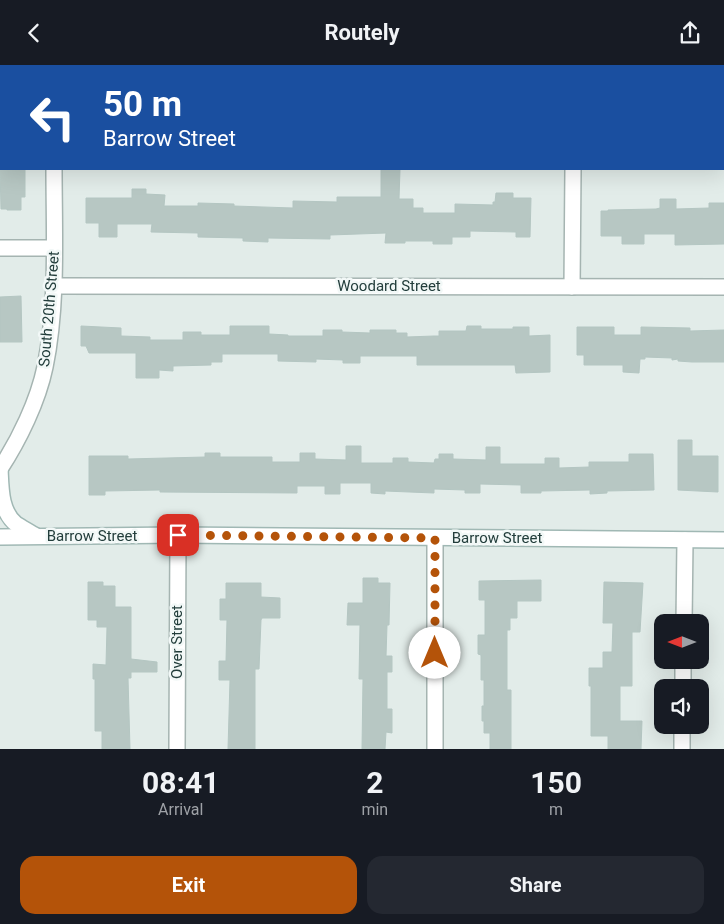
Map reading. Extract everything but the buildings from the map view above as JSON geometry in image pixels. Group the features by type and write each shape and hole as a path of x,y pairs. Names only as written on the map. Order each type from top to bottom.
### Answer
{"street":[{"name":"South 20th Street","path":"0,469 30,414 45,368 54,286 54,170"},
{"path":"572,287 573,170"},
{"path":"0,249 54,248"},
{"name":"Woodard Street","path":"54,286 724,287"},
{"path":"0,469 3,502 8,513 15,523 36,536"},
{"name":"Barrow Street","path":"0,537 178,535 724,540"},
{"name":"Over Street","path":"177,749 178,535"},
{"path":"435,538 435,749"},
{"path":"684,614 685,539"},
{"path":"682,734 682,749"}],"route":[{"path":"178,535 435,538 435,653"}]}
